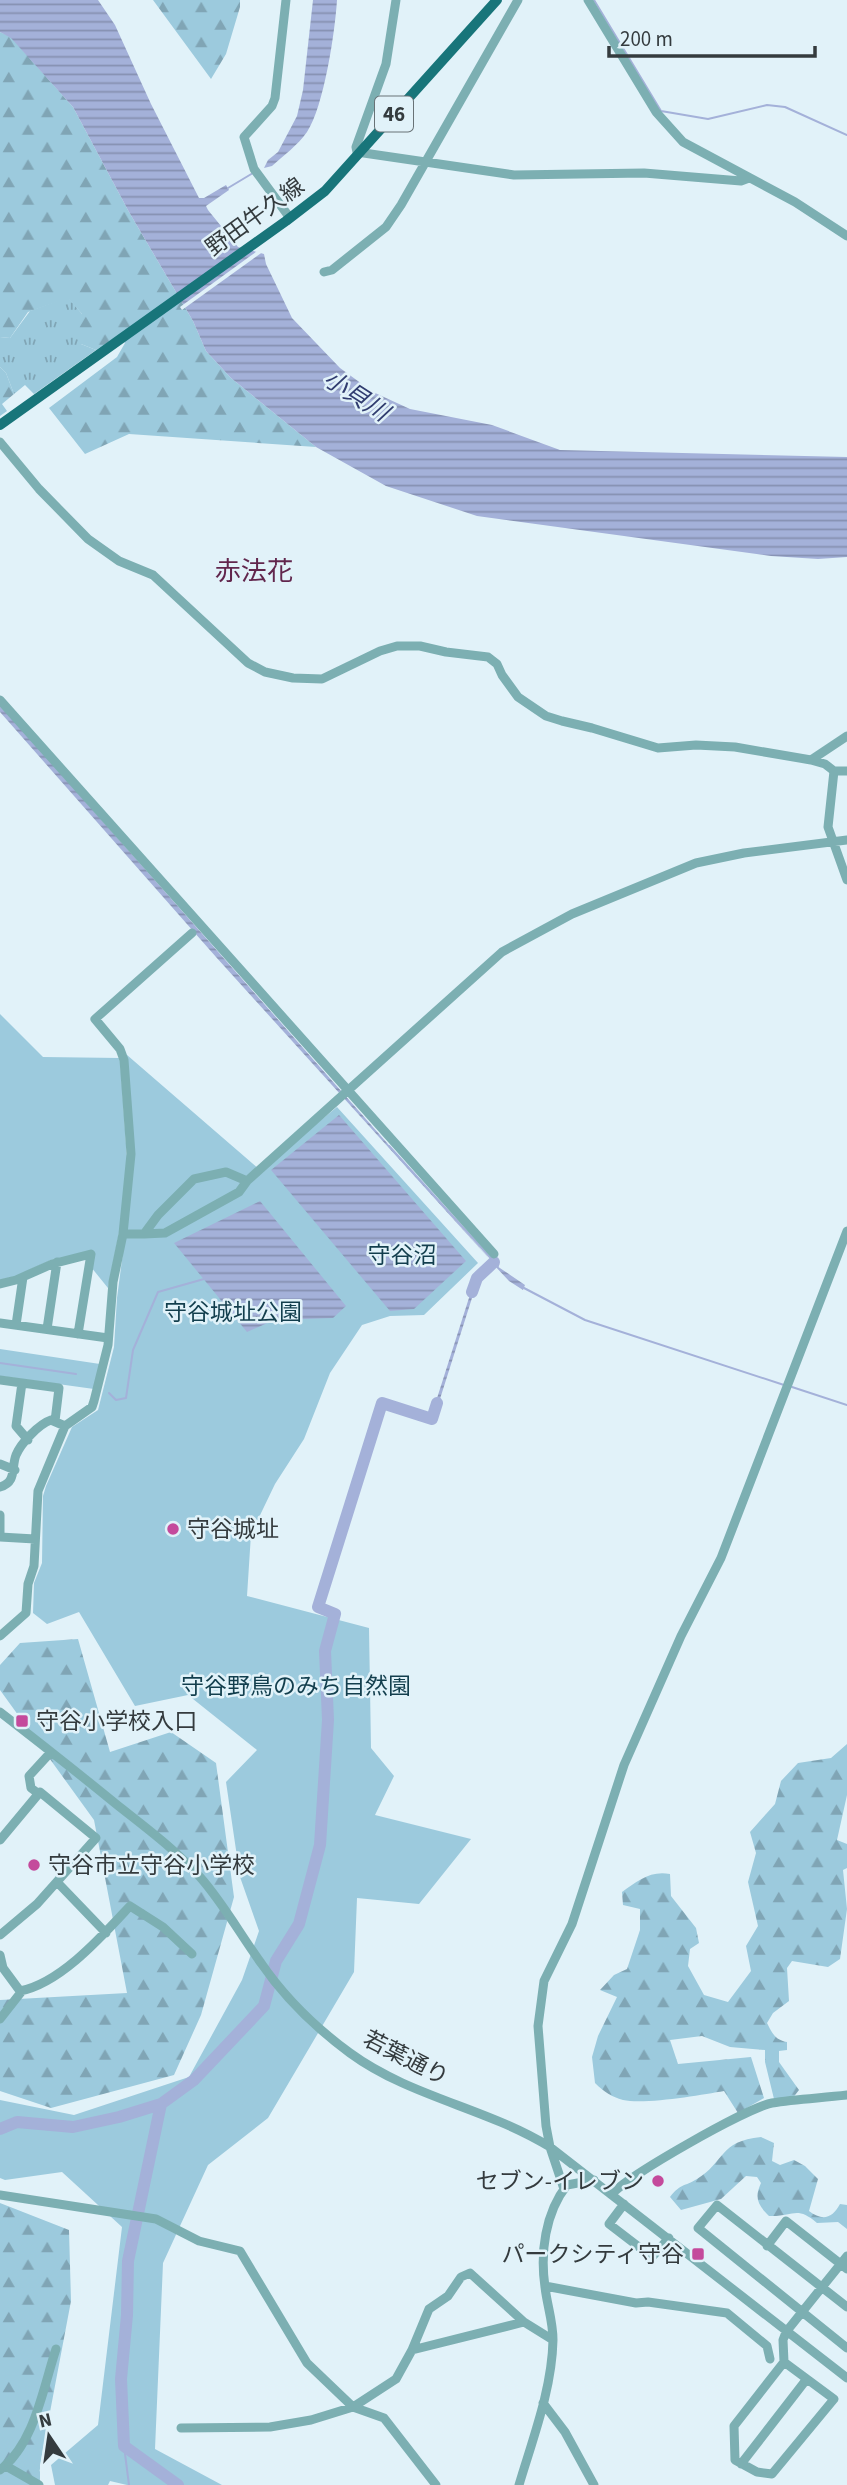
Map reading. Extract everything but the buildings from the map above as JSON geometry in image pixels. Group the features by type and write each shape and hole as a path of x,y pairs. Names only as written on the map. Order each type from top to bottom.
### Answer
{"main road":[{"name":"野田牛久線","path":"0,425 325,191 496,0"}],"street":[{"path":"286,0 275,98 272,106 244,137 254,169 287,220"},
{"path":"396,0 386,64 356,152 514,175 601,172 741,181 749,178"},
{"path":"324,272 332,270 386,227 518,0"},
{"path":"588,0 656,112 674,134 692,148 795,202 847,236"},
{"path":"0,442 39,489 88,540 118,561 153,575 248,663 265,672 293,678 322,678 388,648 420,646 493,660 518,697 547,716 562,721 659,748 721,745 811,760 825,764 834,771 847,771"},
{"path":"0,700 495,1254"},
{"path":"811,760 847,736"},
{"path":"834,771 828,827 847,880"},
{"path":"123,1234 165,1233 239,1192 247,1181 502,952 572,914 696,863 744,853 847,840"},
{"path":"0,1636 26,1613 28,1584 34,1566 38,1491 65,1426 92,1407 108,1338 131,1154 124,1060 120,1049 94,1019 192,933"},
{"path":"144,1234 158,1214 194,1179 221,1172 231,1173 247,1181"},
{"path":"564,2189 546,2126 538,2026 544,1981 572,1924 624,1765 681,1636 720,1558 847,1231"},
{"path":"0,1284 57,1262 91,1254 78,1334"},
{"path":"47,1329 57,1262"},
{"path":"16,1325 23,1277"},
{"path":"0,1323 108,1338"},
{"path":"0,1380 59,1388 55,1421"},
{"path":"22,1383 16,1426 28,1440"},
{"path":"0,1487 10,1482 15,1470 16,1455 44,1423 55,1421 65,1426"},
{"path":"0,1464 15,1470"},
{"path":"0,1515 0,1536 35,1539"},
{"name":"若葉通り","path":"0,1712 156,1834 188,1864 218,1900 262,1965 285,1993 336,2042 402,2083 503,2122 550,2147 847,2378"},
{"path":"0,1935 37,1905 96,1838 40,1792 39,1794 31,1788 29,1776 51,1752"},
{"path":"0,1840 39,1794"},
{"path":"57,1882 106,1933"},
{"path":"0,2019 22,1991 50,1981 106,1933 131,1906 163,1927 192,1954"},
{"path":"0,1955 3,1968 15,1986 22,1991"},
{"path":"612,2194 618,2187 723,2125 769,2104 847,2095"},
{"path":"519,2485 543,2403 553,2340 543,2258 551,2211 567,2185 594,2180"},
{"path":"0,2195 156,2219 199,2241 240,2252 307,2363 353,2407 384,2418 436,2485"},
{"path":"624,2204 609,2224 652,2257 669,2238"},
{"path":"847,2307 717,2205 698,2228 847,2348"},
{"path":"768,2246 786,2221 845,2263 822,2286 786,2332 783,2340 784,2362 734,2426 735,2460 757,2473 772,2474 834,2399 784,2362"},
{"path":"181,2428 271,2427 311,2420 353,2407 396,2379 412,2350 429,2309 448,2296 461,2277 470,2273 524,2322 553,2340"},
{"path":"545,2286 636,2303 648,2302 727,2313 767,2346 770,2359"},
{"path":"412,2350 524,2322"},
{"path":"39,2485 3,2468 29,2433 56,2349"},
{"path":"741,2464 806,2380"},
{"path":"543,2403 565,2432 594,2485"}],"green space":[{"path":"153,0 240,0 226,54 211,79"},
{"path":"0,32 11,37 73,107 129,212 193,321 206,351 231,378 316,447 129,434 85,454 49,408 117,357 125,343 119,335 96,350 81,344 71,329 82,314 68,298 28,312 10,338 0,337"},
{"path":"68,297 82,314 81,344 96,350 34,394 25,385 14,394 6,373 0,367 0,337 10,338 30,311"},
{"path":"0,367 6,373 14,394 2,404 7,411 0,416"},
{"path":"0,1014 43,1057 120,1058 127,1158 120,1228 108,1288 91,1267 94,1251 51,1260 16,1276 0,1280"},
{"path":"127,1055 260,1170 337,1107 478,1263 424,1315 390,1316 362,1325 330,1373 304,1439 275,1484 251,1534 247,1596 369,1628 371,1748 394,1776 375,1815 471,1839 419,1904 357,1898 354,1972 268,2118 208,2165 163,2263 155,2449 222,2485 127,2485 110,2481 108,2485 55,2485 51,2465 98,2425 122,2227 62,2172 5,2180 0,2178 0,2100 74,2115 189,2077 242,1980 259,1931 240,1877 226,1782 257,1750 188,1695 135,1706 79,1612 47,1624 33,1613 34,1583 42,1563 43,1496 46,1486 72,1427 98,1410 114,1347 117,1298 129,1207"},
{"path":"0,1349 100,1364 94,1389 0,1376"},
{"path":"78,1639 110,1752 171,1732 216,1763 234,1897 201,2015 174,2075 51,2108 0,2091 0,2000 127,1993 94,1820 0,1690 0,1665 20,1643"},
{"path":"847,1744 847,1795 837,1840 847,1844 847,1868 843,1870 847,1909 840,1959 828,1967 792,1961 787,1968 789,2001 773,2013 767,2023 777,2038 787,2042 787,2050 779,2051 779,2062 799,2090 792,2099 774,2099 765,2062 765,2050 730,2047 702,2036 670,2040 678,2064 751,2057 764,2098 738,2113 724,2091 644,2101 623,2100 605,2092 595,2083 592,2057 598,2036 617,1997 600,1990 614,1975 627,1969 640,1930 640,1909 623,1905 622,1892 650,1875 670,1874 671,1896 696,1928 699,1943 690,1949 688,1966 704,1995 728,2002 751,1971 746,1946 758,1926 748,1882 756,1853 750,1832 775,1804 781,1781 798,1763 831,1758"},
{"path":"761,2137 774,2143 772,2161 780,2165 794,2160 805,2166 818,2179 809,2211 826,2217 834,2213 840,2204 847,2205 847,2229 838,2222 817,2223 799,2213 769,2216 758,2201 761,2183 757,2177 746,2176 721,2199 681,2210 670,2197 680,2187 706,2172 737,2143"},
{"path":"0,2203 69,2230 71,2301 40,2465 40,2485 0,2485"}],"water":[{"name":"小貝川","path":"0,0 98,0 115,25 151,104 199,198 204,198 226,185 229,190 206,206 208,210 238,247 264,254 266,264 292,318 340,368 373,392 410,409 492,425 560,450 847,457 847,557 818,559 771,556 477,516 386,486 316,447 231,378 206,351 193,321 129,212 73,107 11,38 0,32"},
{"path":"313,0 337,0 331,49 319,105 303,137 272,166 264,168 268,160 278,152 297,116 303,90"},
{"path":"0,705 494,1264 216,957 0,712"},
{"name":"守谷沼","path":"339,1115 466,1261 414,1309 390,1311 271,1170"},
{"path":"260,1201 346,1306 333,1318 274,1320 247,1332 174,1243"},
{"path":"494,1264 525,1285 523,1290 509,1281 494,1265 478,1279 433,1421 431,1417 475,1279"}],"pier":[{"path":"260,249 264,251 182,310 180,307"}],"waterway":[{"path":"594,0 661,111 708,119 767,105 785,107 847,135"},
{"path":"228,188 253,173"},
{"path":"389,1146 498,1266"},
{"path":"472,1292 477,1278 494,1262"},
{"path":"109,1393 116,1400 126,1398 133,1350 158,1292 204,1279"},
{"path":"524,1288 585,1320 784,1385"},
{"path":"0,1363 76,1374"},
{"path":"792,1387 847,1405"},
{"path":"178,2485 124,2446 121,2379 127,2315 128,2261 161,2104 194,2080 264,2006 276,1961 299,1924 320,1845 328,1720 325,1651 335,1614 318,1607 382,1403 432,1419 437,1403"},
{"path":"0,2129 17,2122 73,2127 161,2104"},
{"path":"124,2446 129,2485"}],"place":[{"name":"守谷城址","path":"173,1529"},
{"name":"守谷小学校入口","path":"22,1721"},
{"name":"守谷市立守谷小学校","path":"34,1865"},
{"name":"セブン-イレブン","path":"658,2181"},
{"name":"パークシティ守谷","path":"698,2254"}],"district":[{"name":"赤法花","path":"254,571"}],"park label":[{"name":"守谷城址公園","path":"233,1312"},
{"name":"守谷野鳥のみち自然園","path":"296,1686"}]}
